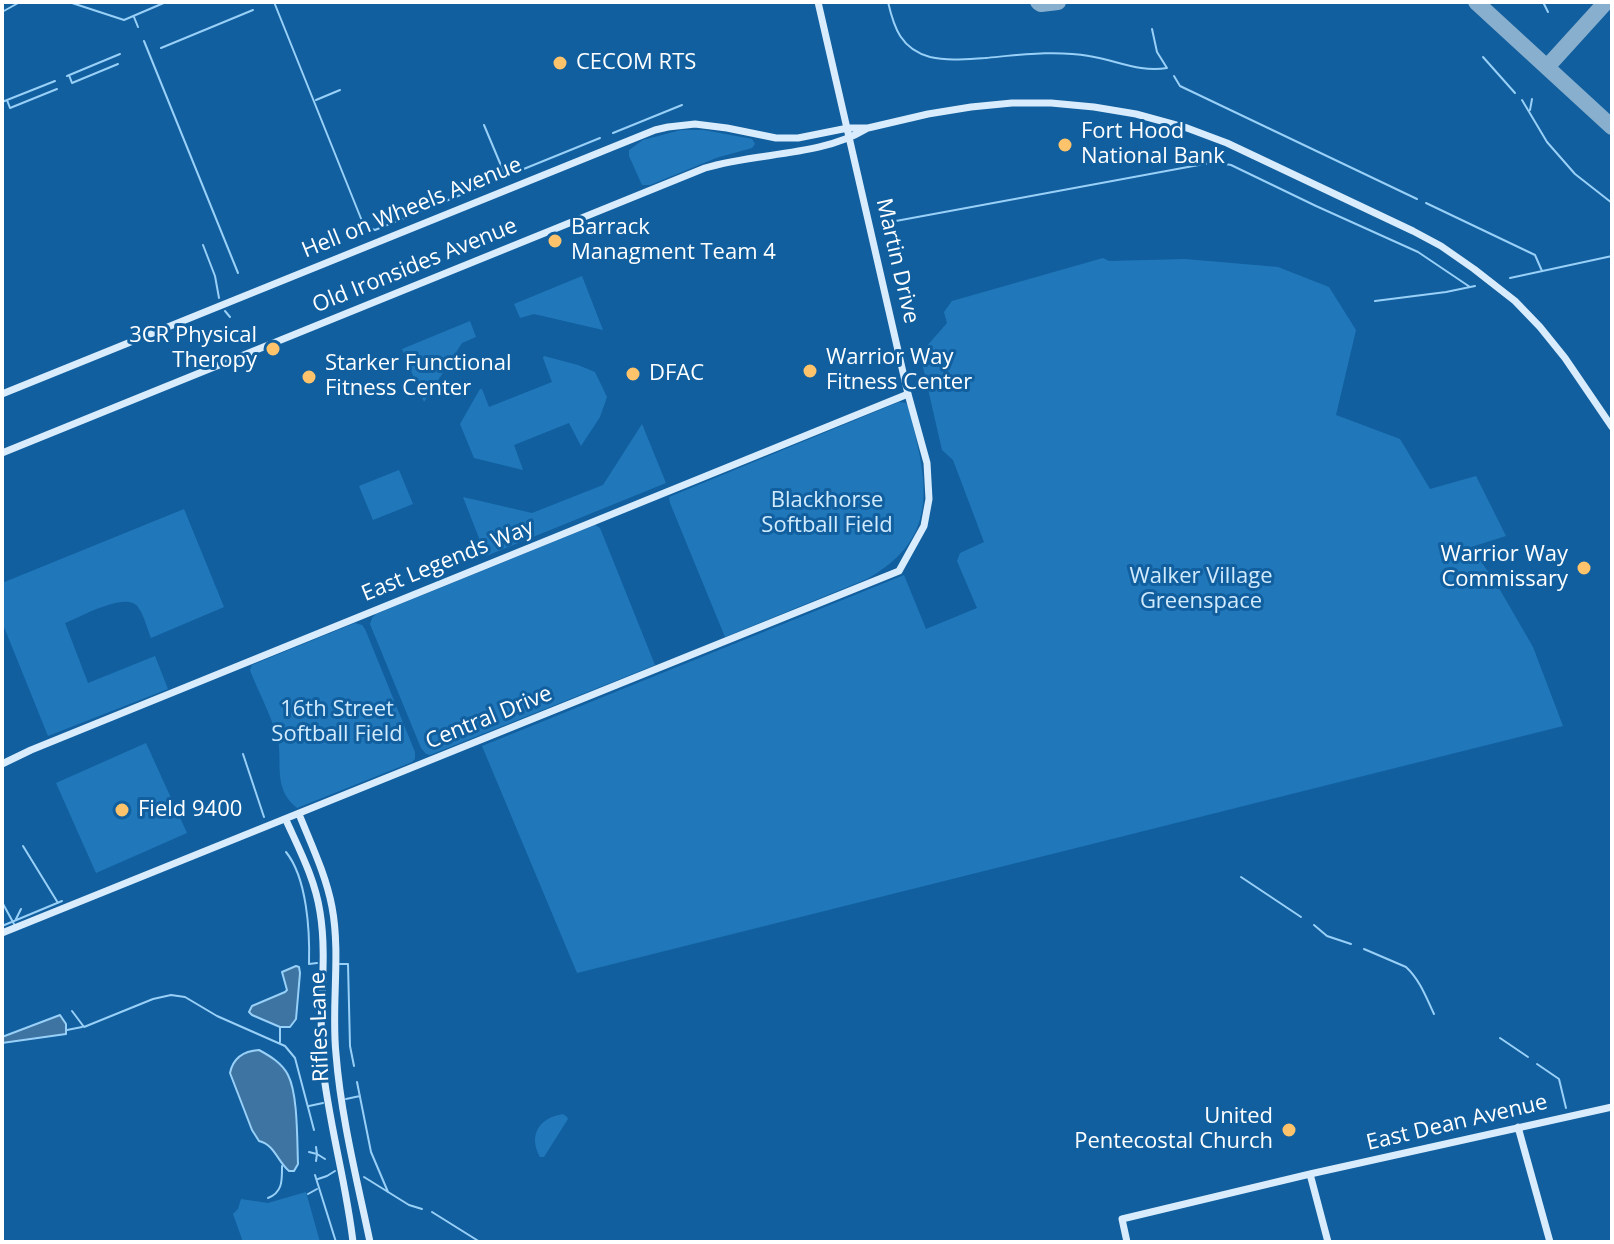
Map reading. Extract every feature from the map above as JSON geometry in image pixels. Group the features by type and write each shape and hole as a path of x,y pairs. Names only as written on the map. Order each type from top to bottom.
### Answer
{"street":[{"name":"Martin Drive","path":"818,2 908,394 927,463 929,499 924,526 899,571"},
{"path":"868,128 989,104 1051,103 1136,114 1213,137 1413,231 1489,279 1557,347 1612,427"},
{"name":"Hell on Wheels Avenue","path":"2,394 655,130 695,124 788,139 848,128 868,128"},
{"name":"Old Ironsides Avenue","path":"2,453 705,168 850,139 868,128"},
{"name":"East Legends Way","path":"2,764 908,394"},
{"name":"Central Drive","path":"2,933 899,571"},
{"name":"Rifles Lane","path":"299,814 325,879 332,907 337,1064 370,1242"},
{"name":"Rifles Lane","path":"286,820 312,881 320,914 322,1062 353,1242"},
{"name":"East Dean Avenue","path":"1127,1242 1122,1219 1612,1107"},
{"path":"1518,1127 1550,1242"},
{"path":"1310,1174 1328,1242"}],"green space":[{"path":"681,130 704,130 752,139 755,144 752,148 716,158 650,185 642,185 629,150 643,140"},
{"name":"Walker Village Greenspace","path":"1103,258 1109,261 1185,259 1278,267 1329,287 1356,330 1336,415 1400,439 1430,489 1476,476 1506,536 1471,547 1533,647 1563,726 577,973 482,746 904,575 926,629 977,608 957,561 960,553 984,542 953,460 942,450 920,354 947,323 944,312 952,301"},
{"path":"582,276 603,330 534,314 520,318 514,304"},
{"path":"470,321 476,337 462,343 424,402 402,349"},
{"path":"544,356 595,372 607,397 600,417 581,446 569,423 514,445 523,470 474,458 460,424 480,389 489,407 552,382"},
{"name":"Blackhorse Softball Field","path":"899,402 908,406 923,481 919,524 908,544 892,562 867,579 725,637 669,497"},
{"path":"642,424 666,483 486,556 463,497 532,513 603,485"},
{"path":"399,470 413,504 373,520 359,486"},
{"path":"184,509 224,607 151,638 140,610 132,603 114,603 65,623 88,683 155,656 168,689 48,736 2,622 2,583"},
{"path":"595,525 600,528 655,665 426,754 370,624 372,618"},
{"name":"16th Street Softball Field","path":"355,623 365,629 415,752 415,759 297,808 289,800 281,783 277,736 250,670 252,665"},
{"name":"Field 9400","path":"146,743 187,833 96,873 56,783"},
{"path":"563,1114 568,1119 544,1157 540,1157 535,1142 538,1129 548,1119"},
{"path":"306,1192 320,1242 243,1242 233,1214 241,1199 268,1203"}],"shaded area":[{"path":"296,966 300,973 296,1019 290,1027 280,1027 252,1015 249,1012 252,1006 287,990 282,972"},
{"path":"60,1015 66,1024 66,1034 2,1043 2,1037"},
{"path":"259,1050 282,1067 291,1083 298,1164 294,1171 289,1171 269,1146 259,1141 230,1073 240,1056"}],"waterway":[{"path":"2,12 20,2"},
{"path":"69,2 124,20 166,2"},
{"path":"274,2 364,226 375,230 480,187"},
{"path":"888,2 896,29 906,43 920,53 944,59 1063,53 1138,67 1167,68 1157,52 1152,29"},
{"path":"1543,2 1548,12"},
{"path":"161,48 253,10"},
{"path":"134,17 138,27"},
{"path":"144,41 238,273"},
{"path":"67,76 120,54"},
{"path":"1483,57 1515,93"},
{"path":"69,75 72,83 118,64"},
{"path":"1174,76 1180,86 1417,199"},
{"path":"2,102 55,81"},
{"path":"7,100 10,108 57,89"},
{"path":"316,100 340,90"},
{"path":"1530,110 1532,99"},
{"path":"1522,100 1547,142 1575,174 1612,203"},
{"path":"613,133 682,105"},
{"path":"484,125 505,175"},
{"path":"504,177 600,138"},
{"path":"885,223 1215,162 1231,165 1418,252 1470,287"},
{"path":"1426,203 1535,255 1542,271"},
{"path":"203,245 215,276 219,298"},
{"path":"1510,278 1612,256"},
{"path":"1375,301 1475,286"},
{"path":"225,311 230,317"},
{"path":"243,754 264,817"},
{"path":"23,846 58,903"},
{"path":"286,852 303,890 308,921 309,964 317,963"},
{"path":"1241,877 1301,917"},
{"path":"2,926 62,901"},
{"path":"2,902 14,924"},
{"path":"16,919 21,909"},
{"path":"1314,925 1327,936 1351,944"},
{"path":"1364,949 1406,967 1419,983 1434,1014"},
{"path":"340,964 348,964 350,1046 354,1066"},
{"path":"72,1011 84,1027 153,999 171,995 185,997 217,1016 285,1046 295,1058 314,1130"},
{"path":"67,1030 82,1027"},
{"path":"280,1027 280,1042"},
{"path":"1500,1038 1528,1057"},
{"path":"1537,1064 1559,1079 1566,1108"},
{"path":"357,1082 371,1152 388,1192"},
{"path":"346,1099 360,1096"},
{"path":"309,1106 323,1103"},
{"path":"316,1147 317,1154 325,1159"},
{"path":"309,1152 317,1154 316,1161"},
{"path":"268,1198 279,1189 282,1166"},
{"path":"318,1179 335,1171"},
{"path":"315,1175 336,1242"},
{"path":"364,1177 409,1205 422,1209"},
{"path":"308,1194 317,1189"},
{"path":"432,1212 480,1242"}],"taxiway":[{"path":"1038,2 1058,2"},
{"path":"1476,2 1612,127"},
{"path":"1547,67 1606,2"}],"place":[{"name":"CECOM RTS","path":"560,63"},
{"name":"Fort Hood National Bank","path":"1065,145"},
{"name":"Barrack Managment Team 4","path":"555,241"},
{"name":"3CR Physical Theropy","path":"273,349"},
{"name":"Warrior Way Fitness Center","path":"810,371"},
{"name":"DFAC","path":"633,374"},
{"name":"Starker Functional Fitness Center","path":"309,377"},
{"name":"Warrior Way Commissary","path":"1584,568"},
{"name":"Field 9400","path":"122,810"},
{"name":"United Pentecostal Church","path":"1289,1130"}]}
